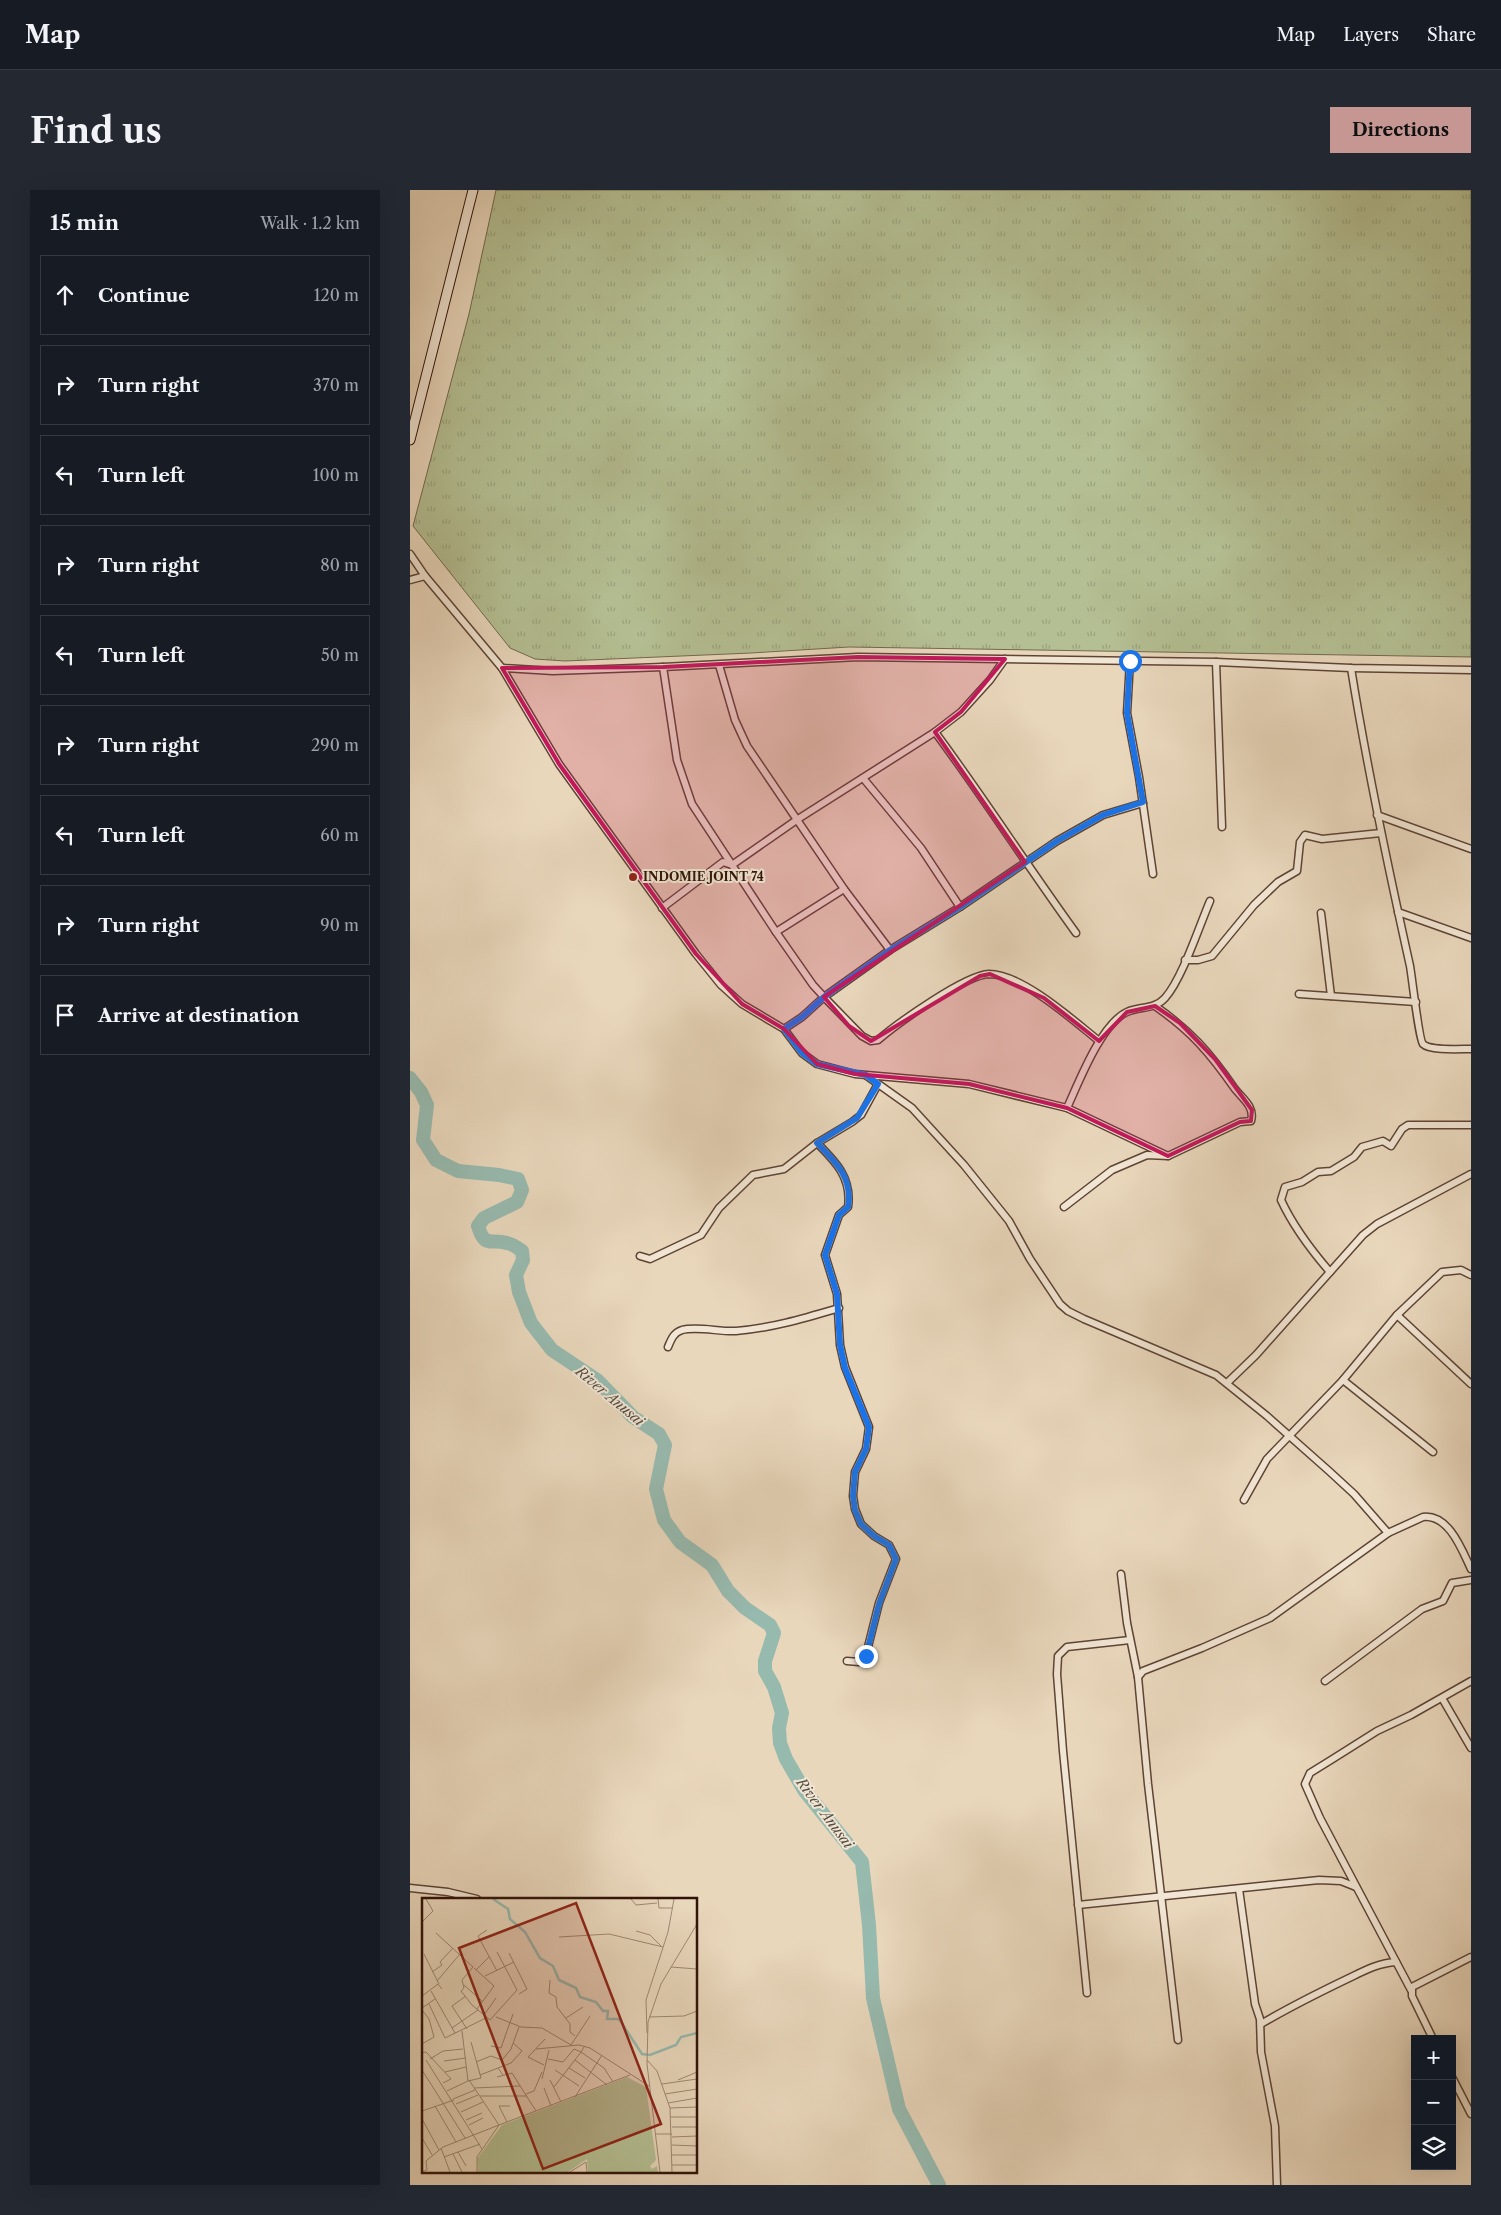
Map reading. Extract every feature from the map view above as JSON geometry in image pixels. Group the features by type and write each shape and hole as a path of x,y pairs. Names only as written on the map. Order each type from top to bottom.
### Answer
{"main road":[{"path":"410,440 473,190"}],"street":[{"path":"410,554 425,576 502,668 560,764 630,860 662,908 721,985 742,1004 784,1029 802,1053 817,1064 866,1075 969,1084 1067,1108 1168,1156"},
{"path":"410,580 425,576"},
{"path":"502,668 553,670 664,667 858,657 1216,662 1351,668 1471,670"},
{"path":"732,865 798,819 935,732 961,712 990,680 1005,659"},
{"path":"1130,661 1127,713 1143,802 1153,874"},
{"path":"1216,662 1222,827"},
{"path":"719,665 735,720 747,746 844,889 890,950"},
{"path":"664,667 677,760 692,804 812,985 850,1026 866,1040 878,1040 959,986 990,974 1001,976 1032,990 1099,1041"},
{"path":"1351,668 1363,746 1416,1002 1420,1038 1422,1043 1435,1048 1471,1049"},
{"path":"935,732 982,795 1025,862 1076,933"},
{"path":"863,778 921,848 960,907"},
{"path":"784,1029 802,1017 824,997 890,950 960,907 1025,862 1103,815 1143,802"},
{"path":"1377,815 1471,849"},
{"path":"1185,960 1198,960 1212,956 1254,905 1278,882 1297,871 1300,842 1305,835 1322,839 1381,833"},
{"path":"662,908 723,862 732,865"},
{"path":"776,932 844,889"},
{"path":"1067,1108 1105,1032 1126,1012 1156,1006 1166,998 1174,986 1210,901"},
{"path":"1398,912 1471,938"},
{"path":"1322,913 1330,996"},
{"path":"1298,994 1416,1002"},
{"path":"1064,1207 1112,1170 1147,1156 1168,1156 1240,1122 1252,1121 1252,1110 1215,1060 1180,1023 1156,1006"},
{"path":"866,1075 912,1108 992,1197 1060,1304 1084,1319 1209,1371 1227,1383 1289,1434 1354,1494 1388,1533"},
{"path":"640,1256 650,1259 701,1235 719,1208 753,1175 784,1169 817,1143 857,1118 878,1084"},
{"path":"1330,1272 1316,1256 1280,1200 1285,1187 1302,1182 1318,1172 1332,1171 1354,1157 1362,1147 1383,1141 1391,1146 1405,1126 1471,1125"},
{"path":"817,1143 838,1165 849,1188 848,1207 839,1215 825,1255 834,1280 839,1308 840,1345 845,1368 869,1427 866,1449 855,1472 853,1482 855,1510 865,1530 889,1545 896,1559 879,1604 865,1659 859,1662 847,1661"},
{"path":"1227,1383 1256,1355 1363,1235 1377,1224 1471,1174"},
{"path":"1244,1500 1267,1459 1343,1380 1397,1315 1442,1272 1461,1270 1471,1275"},
{"path":"668,1347 676,1333 684,1330 739,1331 782,1324 839,1308"},
{"path":"1397,1315 1471,1384"},
{"path":"1343,1380 1433,1452"},
{"path":"1138,1676 1143,1671 1270,1618 1388,1533 1423,1517 1442,1521 1468,1556 1471,1569"},
{"path":"1121,1574 1130,1640 1138,1676 1160,1897 1178,2040"},
{"path":"1325,1680 1422,1609 1444,1601 1452,1583 1471,1580"},
{"path":"1087,1993 1062,1751 1057,1674 1058,1656 1067,1647 1130,1640"},
{"path":"1431,2035 1419,2012 1411,1990 1310,1798 1305,1784 1306,1778 1310,1773 1377,1731 1411,1716 1471,1681"},
{"path":"1442,1698 1471,1748"},
{"path":"1078,1905 1319,1880 1340,1881 1356,1887"},
{"path":"410,1888 448,1892 473,1898"},
{"path":"1238,1889 1255,2004 1261,2024 1261,2052 1274,2126 1278,2185"},
{"path":"1411,1990 1413,1984 1471,1957"},
{"path":"1261,2024 1306,1998 1372,1967 1396,1962"},
{"path":"1454,2080 1471,2114"}],"highlighted area":[{"path":"858,657 1005,659 961,712 935,732 1025,862 824,997 849,1026 871,1041 980,976 990,974 1044,998 1099,1041 1127,1012 1155,1006 1180,1023 1215,1059 1252,1110 1251,1121 1240,1122 1168,1156 1067,1108 969,1084 855,1074 817,1064 784,1029 742,1004 696,954 559,764 502,668 663,667"}],"green space":[{"path":"496,190 1471,190 1471,657 849,647 565,661 535,659 510,648 413,526 469,314"}],"waterway":[{"name":"River Anusai","path":"410,1078 421,1092 427,1105 423,1140 436,1160 458,1171 518,1179 522,1190 517,1202 484,1218 478,1226 483,1238 489,1241 509,1244 522,1251 523,1260 516,1275 519,1292 531,1323 552,1350 597,1380 633,1417 659,1434 665,1445 656,1489 664,1520 680,1542 712,1565 728,1591 745,1608 770,1625 774,1633 765,1661 765,1671 774,1687 782,1713 779,1728 780,1743 786,1759 804,1790 862,1862 869,1925 873,1998 899,2109 939,2185"}],"place":[{"name":"INDOMIE JOINT 74","path":"633,877"}],"route":[{"path":"866,1656 879,1604 896,1559 889,1545 865,1530 855,1510 853,1482 855,1472 866,1449 869,1427 845,1368 840,1345 837,1294 825,1255 839,1215 848,1207 850,1197 843,1171 817,1143 861,1115 878,1084 866,1075 817,1064 802,1053 784,1029 802,1017 824,997 890,950 960,907 1057,841 1103,815 1143,802 1127,713 1130,661"}]}
